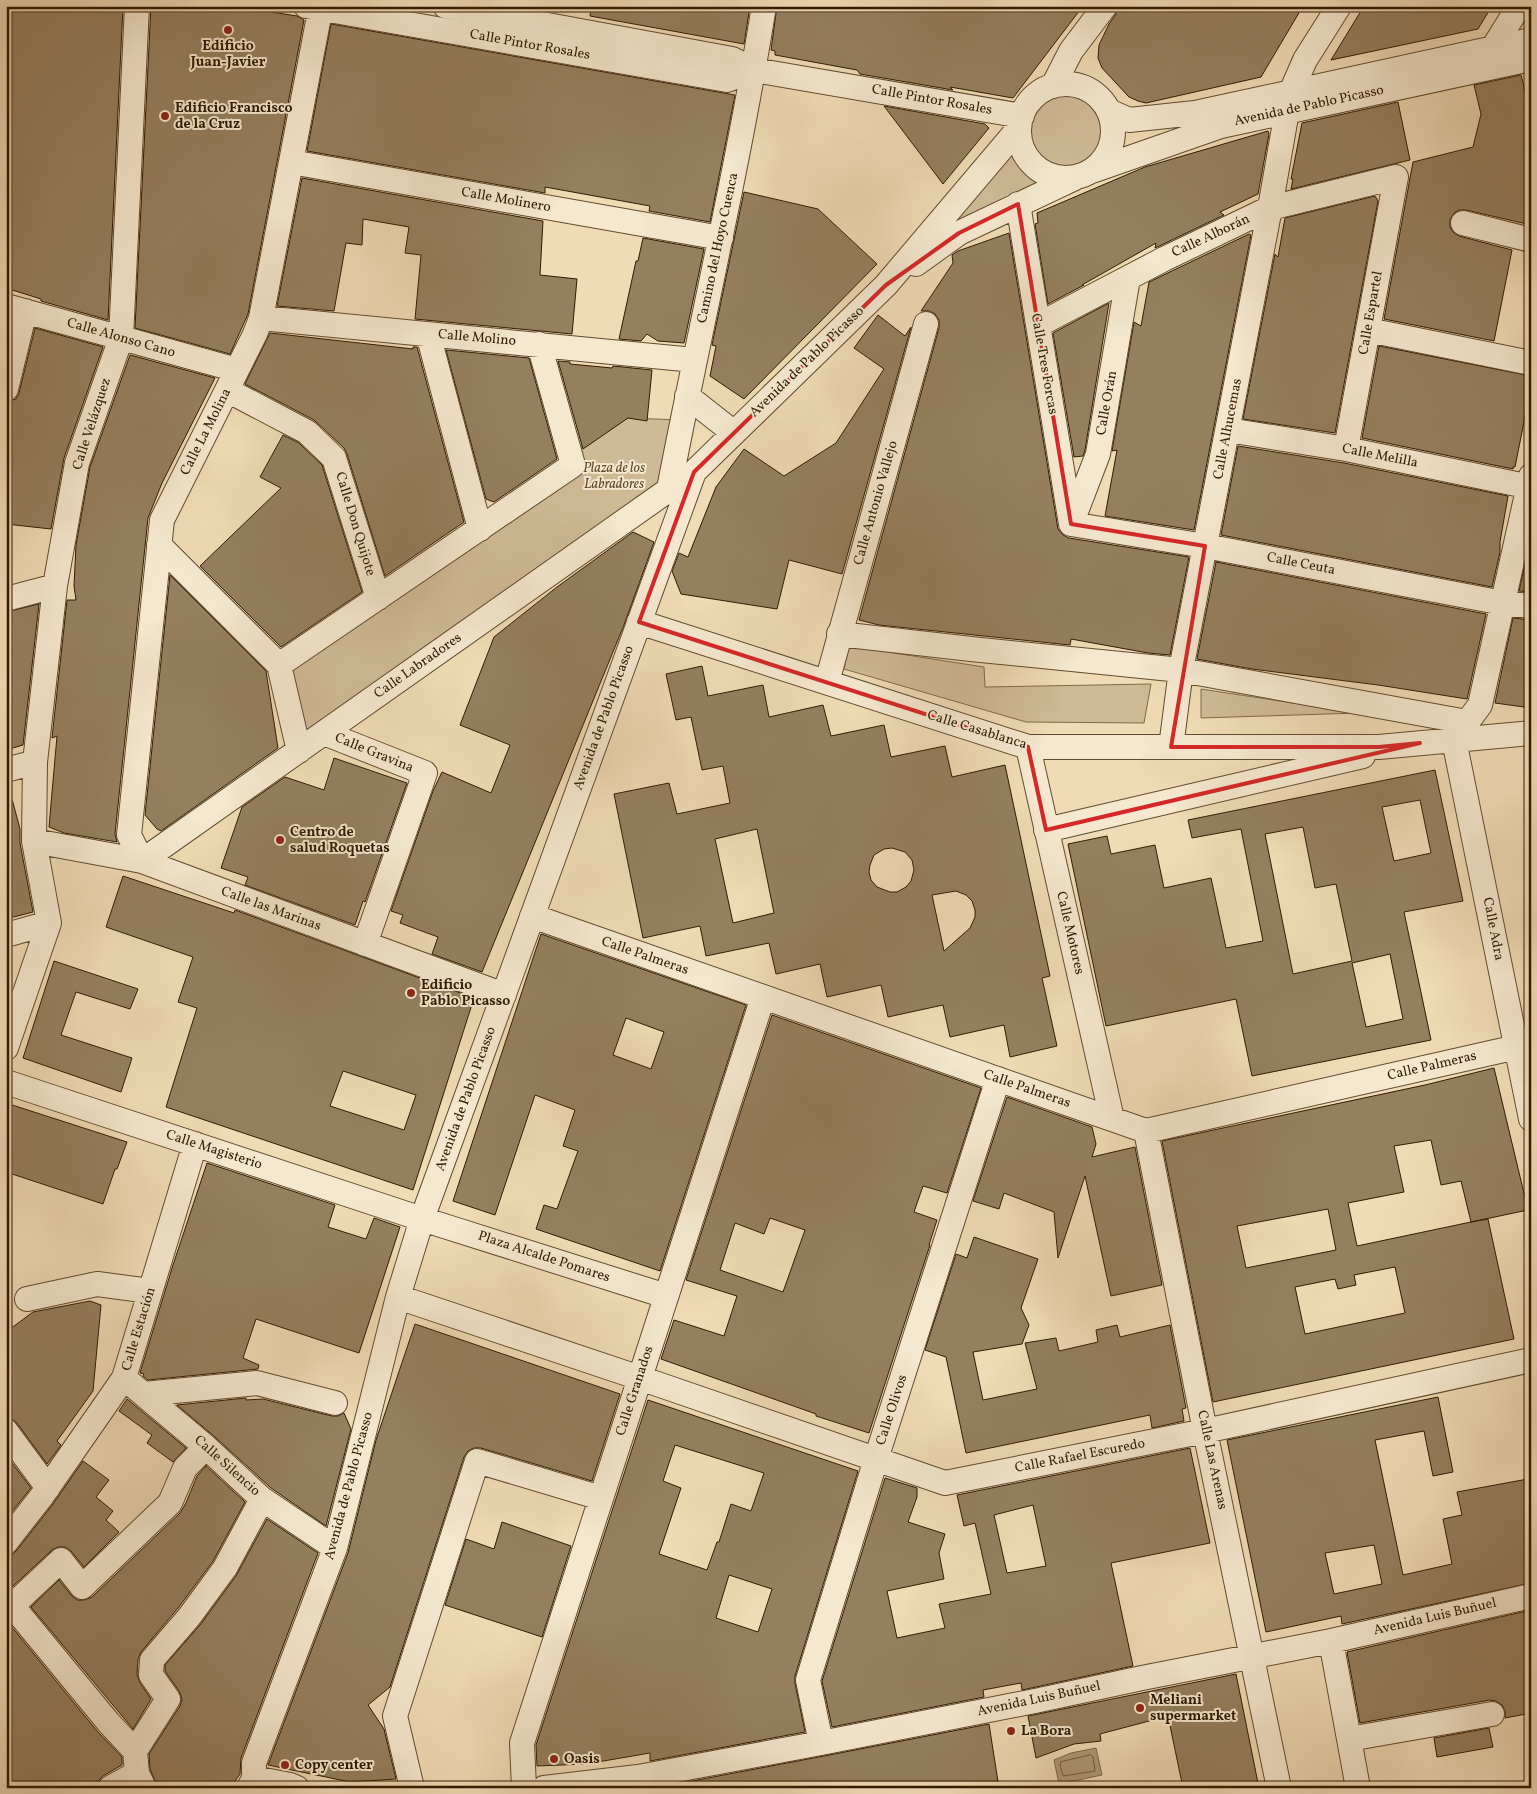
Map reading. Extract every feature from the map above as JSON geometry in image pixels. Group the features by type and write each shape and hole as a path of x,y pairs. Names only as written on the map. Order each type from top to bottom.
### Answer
{"street":[{"name":"Calle Velázquez","path":"49,924 34,841 35,762 55,586 77,463 121,338 137,6"},
{"name":"Calle Pintor Rosales","path":"445,6 732,59 754,70 1021,122"},
{"name":"Camino del Hoyo Cuenca","path":"669,489 694,360 721,238 754,70 764,6"},
{"path":"1053,86 1071,51 1105,6"},
{"name":"Calle Alhucemas","path":"1170,747 1181,670 1289,102 1304,60 1339,6"},
{"path":"1493,48 1519,6"},
{"name":"Calle Pintor Rosales","path":"315,7 727,80 754,70"},
{"name":"Calle La Molina","path":"142,861 129,835 162,520 255,334 261,318 291,162 315,7"},
{"name":"Avenida de Pablo Picasso","path":"886,285 959,233 1018,204 1084,174 1220,126 1289,102 1493,48 1530,59"},
{"name":"Avenida de Pablo Picasso","path":"1109,111 1129,120 1289,102 1530,59"},
{"path":"1066,84 1079,86 1101,100 1109,111 1113,124 1109,151 1102,162 1084,174 1063,178 1051,176 1030,162 1024,152 1020,140 1021,122 1029,103 1040,93 1053,86 1066,84"},
{"name":"Avenida de Pablo Picasso","path":"252,1783 254,1763 335,1548 398,1297 422,1219 694,472 886,285 1021,122"},
{"name":"Calle Molinero","path":"291,162 721,238"},
{"name":"Calle Alborán","path":"1038,325 1270,208 1396,177"},
{"name":"Calle Espartel","path":"1346,449 1396,177"},
{"name":"Calle Tres Forcas","path":"1018,204 1071,524"},
{"path":"1463,223 1531,240"},
{"name":"Calle Orán","path":"1071,524 1098,454 1128,278"},
{"name":"Calle Alonso Cano","path":"16,309 121,338 232,380"},
{"path":"6,389 16,309"},
{"name":"Calle Molino","path":"261,318 694,360"},
{"name":"Calle Antonio Vallejo","path":"826,682 926,324"},
{"path":"1368,330 1531,363"},
{"path":"428,334 480,529"},
{"path":"279,665 573,465 539,344"},
{"name":"Calle Don Quijote","path":"232,380 306,432 334,458 378,598"},
{"path":"687,396 734,432"},
{"name":"Calle Melilla","path":"1228,430 1346,449 1530,483"},
{"name":"Calle Labradores","path":"142,861 694,472"},
{"path":"839,634 1181,670 1461,731 1480,705 1530,483"},
{"name":"Calle Ceuta","path":"1071,524 1205,546 1503,603 1531,606"},
{"path":"159,545 279,665 299,751"},
{"path":"6,599 55,586"},
{"name":"Calle Casablanca","path":"639,622 1028,747 1378,747 1420,743"},
{"name":"Calle Casablanca","path":"1046,830 1420,743 1461,731 1531,733"},
{"name":"Calle Adra","path":"1461,731 1524,1053 1531,1119"},
{"name":"Calle Gravina","path":"324,733 424,773 365,944"},
{"name":"Calle Motores","path":"1028,747 1112,1119"},
{"path":"6,770 35,762"},
{"name":"Calle las Marinas","path":"34,841 142,861 504,995"},
{"name":"Calle Palmeras","path":"532,916 1146,1131 1524,1053"},
{"path":"6,935 49,924"},
{"path":"6,1048 49,924"},
{"name":"Calle Granados","path":"524,1788 522,1743 762,997"},
{"name":"Calle Olivos","path":"822,1743 808,1680 876,1459 998,1079"},
{"name":"Calle Magisterio","path":"6,1082 422,1219"},
{"name":"Calle Las Arenas","path":"1146,1131 1205,1431 1279,1788"},
{"name":"Calle Estación","path":"6,1542 48,1488 124,1378 194,1144"},
{"name":"Plaza Alcalde Pomares","path":"422,1219 666,1296"},
{"path":"27,1299 97,1284 150,1292"},
{"path":"398,1297 640,1378"},
{"name":"Calle Rafael Escuredo","path":"640,1378 945,1483 1205,1431 1531,1360"},
{"name":"Calle Silencio","path":"124,1378 206,1447 262,1498 335,1548"},
{"path":"144,1394 257,1383 335,1403"},
{"path":"6,1431 48,1488"},
{"path":"139,1771 108,1722 9,1602 61,1560 82,1587 170,1503 185,1468 206,1447"},
{"path":"412,1788 395,1716 477,1461 601,1498"},
{"path":"110,1788 139,1771 168,1699 151,1675 152,1660 189,1617 225,1568 262,1498"},
{"name":"Avenida Luis Buñuel","path":"544,1788 638,1783 822,1743 1331,1641 1531,1596"},
{"path":"1331,1641 1358,1788"},
{"path":"1349,1739 1492,1714"},
{"path":"252,1783 290,1785 297,1788"}],"highlighted area":[{"path":"1018,204 1071,524 1205,546 1171,747 1379,747 1420,743 1046,830 1028,747 639,622 694,472 886,285 959,233"}],"green space":[{"path":"1067,93 1082,96 1095,104 1103,117 1106,132 1103,147 1095,160 1082,168 1067,171 1052,168 1039,160 1031,147 1028,132 1031,117 1039,104 1052,96"},
{"path":"1013,139 1017,154 1028,171 1048,182 921,252"},
{"name":"Plaza de los Labradores","path":"628,418 682,420 669,489 299,751 279,665 570,454"},
{"path":"849,646 984,667 985,687 1151,684 1144,723 1026,722 844,669"},
{"path":"1201,689 1359,713 1201,718"}],"water":[{"path":"1096,1748 1102,1775 1059,1784 1054,1760 1071,1753"}],"building":[{"path":"11,6 123,6 108,320 41,301 41,299 6,288 6,177"},
{"path":"151,6 233,6 297,16 304,20 248,314 230,354 135,328"},
{"path":"591,6 750,6 744,44 590,16"},
{"path":"777,6 1083,6 1013,98 860,74 857,70 775,55 775,51 771,50"},
{"path":"1119,6 1303,6 1261,77 1146,103 1129,97 1102,68 1098,58 1099,45"},
{"path":"1364,6 1492,6 1478,29 1331,60"},
{"path":"331,24 735,95 710,222 649,211 650,206 545,187 545,193 307,151"},
{"path":"1521,75 1531,114 1531,225 1466,210 1459,210 1454,213 1450,220 1450,227 1459,236 1512,250 1494,341 1384,319 1413,162 1473,147 1481,114 1474,85"},
{"path":"1398,102 1410,160 1291,189 1293,179 1291,179 1302,123"},
{"path":"884,106 985,124 989,128 943,184"},
{"path":"1268,131 1258,194 1220,212 1224,215 1155,248 1156,243 1048,304 1035,224 1038,223 1037,213 1145,167"},
{"path":"302,178 543,221 540,275 577,279 572,334 415,319 421,255 405,253 409,227 363,219 362,245 346,243 334,311 277,306"},
{"path":"744,192 818,209 877,264 744,399 710,376 716,346 712,345"},
{"path":"1375,196 1378,201 1335,433 1243,419 1275,254 1278,257 1285,218"},
{"path":"1009,233 1058,529 1069,538 1189,557 1170,655 1148,653 1071,639 1070,645 879,625 859,620 939,328 939,320 935,314 929,311 921,311 953,263 952,255 958,251"},
{"path":"1249,234 1251,235 1194,530 1105,516 1117,450 1112,451 1134,322 1141,326 1149,282"},
{"path":"643,238 704,249 684,343 658,341 647,334 641,341 619,339"},
{"path":"1109,303 1085,450 1083,456 1074,457 1053,333"},
{"path":"878,315 905,336 911,327 842,574 789,560 777,609 681,594 672,571 679,553 688,557 716,487 744,449 784,476 836,443 884,369 854,348"},
{"path":"35,328 103,347 64,458 51,529 6,524 6,433 10,425 6,423 6,402 16,399 19,393"},
{"path":"270,333 413,349 413,347 417,347 464,522 385,576 344,448 314,420 245,384"},
{"path":"1379,346 1531,376 1531,387 1515,467 1513,469 1362,438"},
{"path":"446,350 529,358 557,459 494,502 486,499"},
{"path":"130,355 215,378 162,483 148,518 115,834 117,842 64,833 49,827 57,736 52,738 67,600 76,600 74,586 76,545 90,467"},
{"path":"558,361 570,362 570,364 652,370 647,421 628,418 583,449"},
{"path":"283,435 299,443 322,465 362,592 281,647 200,566 281,488 260,477"},
{"path":"1238,446 1344,463 1508,496 1500,552 1492,587 1221,535"},
{"path":"633,532 654,542 624,625 482,972 432,954 438,937 400,923 403,915 391,911 433,791 442,772 491,793 510,745 460,725 494,637 557,587"},
{"path":"1527,555 1531,556 1531,592 1519,591"},
{"path":"1216,562 1486,614 1467,699 1378,685 1252,669 1197,659"},
{"path":"170,575 266,671 278,748 161,831 145,815"},
{"path":"39,604 23,745 6,750 6,612"},
{"path":"1513,618 1531,620 1531,708 1495,703"},
{"path":"702,666 708,696 763,685 769,717 823,705 831,736 884,725 891,757 945,746 952,777 1005,765 1050,976 1042,978 1057,1046 1010,1057 1004,1025 950,1037 943,1005 888,1017 881,985 827,997 820,964 776,974 769,943 706,956 700,926 643,938 614,794 669,783 677,814 730,803 723,766 702,770 691,717 676,720 666,674","holes":["757,829 774,913 733,923 715,839","892,848 905,852 912,860 914,870 911,881 906,887 897,892 890,892 877,887 871,880 869,872 874,855 884,849","956,891 966,895 972,901 975,910 975,917 970,928 944,951 932,895"]},
{"name":"Centro de salud Roquetas","path":"334,758 407,783 355,925 245,885 248,877 221,868 242,807 285,777 324,790"},
{"path":"1435,770 1463,901 1404,912 1431,1040 1252,1076 1236,999 1106,1026 1068,844 1107,836 1111,854 1155,845 1164,888 1211,878 1226,948 1263,941 1241,829 1192,838 1188,820","holes":["1420,800 1431,853 1394,861 1382,807","1303,827 1315,888 1336,884 1352,961 1293,974 1265,834","1390,954 1403,1019 1366,1027 1352,963"]},
{"path":"12,799 20,829 20,843 33,912 6,919 6,800"},
{"path":"123,876 234,913 235,910 474,998 413,1190 166,1107 197,1008 178,1002 193,957 106,927","holes":["343,1071 416,1095 404,1130 330,1106"]},
{"path":"541,934 746,1005 660,1271 536,1229 544,1205 557,1209 578,1151 563,1146 575,1110 535,1095 495,1215 453,1201","holes":["626,1018 664,1032 651,1069 613,1055"]},
{"path":"54,961 138,989 130,1009 76,992 61,1035 132,1058 121,1092 23,1058"},
{"path":"772,1015 981,1088 947,1193 923,1186 914,1212 937,1220 869,1433 816,1416 816,1414 661,1359 674,1320 724,1336 737,1296 686,1280","holes":["770,1218 805,1230 783,1292 720,1270 735,1223 764,1234"]},
{"path":"1494,1068 1528,1210 1471,1222 1488,1219 1514,1339 1213,1402 1162,1141 1425,1085","holes":["1431,1140 1441,1185 1461,1181 1471,1222 1357,1246 1348,1203 1404,1192 1394,1146","1328,1209 1336,1250 1246,1268 1237,1226","1395,1267 1405,1313 1305,1334 1295,1287 1335,1279 1338,1289 1356,1285 1354,1275"]},
{"path":"1007,1097 1092,1127 1096,1144 1092,1157 1135,1147 1162,1285 1111,1296 1085,1176 1058,1258 1054,1212 1004,1193 999,1209 973,1201"},
{"path":"6,1103 127,1142 103,1204 6,1172"},
{"path":"207,1163 335,1205 328,1227 366,1239 374,1218 400,1227 359,1353 256,1319 243,1358 259,1365 258,1369 148,1380 143,1376 144,1374 140,1373"},
{"path":"974,1237 1038,1259 1021,1308 1029,1325 1022,1344 973,1352 983,1400 1037,1389 1025,1343 1056,1338 1059,1351 1098,1342 1096,1330 1117,1325 1120,1337 1170,1325 1186,1408 1182,1409 1184,1421 1152,1428 1150,1415 966,1453 946,1357 925,1350 956,1254 967,1258"},
{"path":"90,1301 101,1305 93,1391 57,1441 61,1445 47,1464 17,1423 12,1419 6,1418 6,1332 33,1312"},
{"path":"415,1324 620,1394 592,1481 481,1448 474,1448 468,1451 464,1457 390,1687 368,1705 384,1729 396,1779 350,1782 268,1765 348,1553 376,1440"},
{"path":"1438,1397 1453,1472 1433,1476 1424,1431 1375,1440 1403,1575 1452,1564 1443,1519 1462,1515 1457,1492 1528,1479 1531,1493 1531,1583 1342,1624 1341,1616 1266,1632 1227,1440","holes":["1374,1545 1382,1584 1334,1594 1325,1553"]},
{"path":"246,1398 246,1400 263,1399 332,1416 344,1413 351,1429 326,1526 271,1488 177,1405"},
{"path":"127,1399 186,1448 173,1462 147,1443 152,1435 119,1411"},
{"path":"648,1400 858,1471 795,1676 805,1732 650,1761 650,1753 586,1764 537,1766 536,1745","holes":["675,1445 764,1473 751,1511 731,1504 719,1542 717,1542 707,1570 659,1554 681,1488 663,1481","729,1575 772,1589 758,1632 716,1618"]},
{"path":"1190,1448 1210,1543 1111,1563 1133,1666 1022,1690 1021,1683 983,1690 984,1697 832,1727 822,1681 885,1478 917,1488 917,1497 908,1522 945,1534 939,1553 944,1579 887,1591 897,1638 945,1628 939,1604 991,1594 975,1523 964,1526 957,1495","holes":["1033,1505 1046,1566 1007,1573 994,1515"]},
{"path":"6,1455 31,1488 6,1519"},
{"path":"83,1461 109,1480 96,1497 113,1511 106,1520 119,1532 84,1567 71,1551 65,1547 58,1547 52,1550 13,1586 6,1577 6,1555 12,1555 17,1550 53,1504"},
{"path":"206,1466 245,1502 213,1561 178,1608 141,1652 138,1659 137,1675 151,1699 133,1729 31,1607 59,1580 77,1600 92,1597 180,1513 197,1476"},
{"path":"267,1519 318,1553 241,1758 240,1774 230,1788 158,1788 150,1769 149,1754 180,1706 182,1699 179,1691 165,1671 165,1665 200,1625 236,1576"},
{"path":"502,1522 571,1546 542,1637 445,1605 466,1539 494,1549"},
{"path":"1531,1610 1531,1713 1505,1718 1505,1711 1502,1705 1490,1700 1360,1723 1347,1652"},
{"path":"6,1620 97,1731 122,1757 122,1765 103,1776 98,1781 96,1788 6,1788"},
{"path":"1236,1674 1259,1788 1183,1788 1168,1716 1100,1734 1101,1741 1074,1744 1036,1758 1028,1716"},
{"path":"989,1724 999,1788 655,1788 824,1756"},
{"path":"1489,1728 1493,1747 1437,1757 1434,1738"}],"place":[{"name":"Edificio Juan-Javier","path":"228,30"},
{"name":"Edificio Francisco de la Cruz","path":"165,116"},
{"name":"Centro de salud Roquetas","path":"280,840"},
{"name":"Edificio Pablo Picasso","path":"411,993"},
{"name":"Meliani supermarket","path":"1140,1708"},
{"name":"La Bora","path":"1011,1731"},
{"name":"Oasis","path":"554,1759"},
{"name":"Copy center","path":"285,1765"}]}
